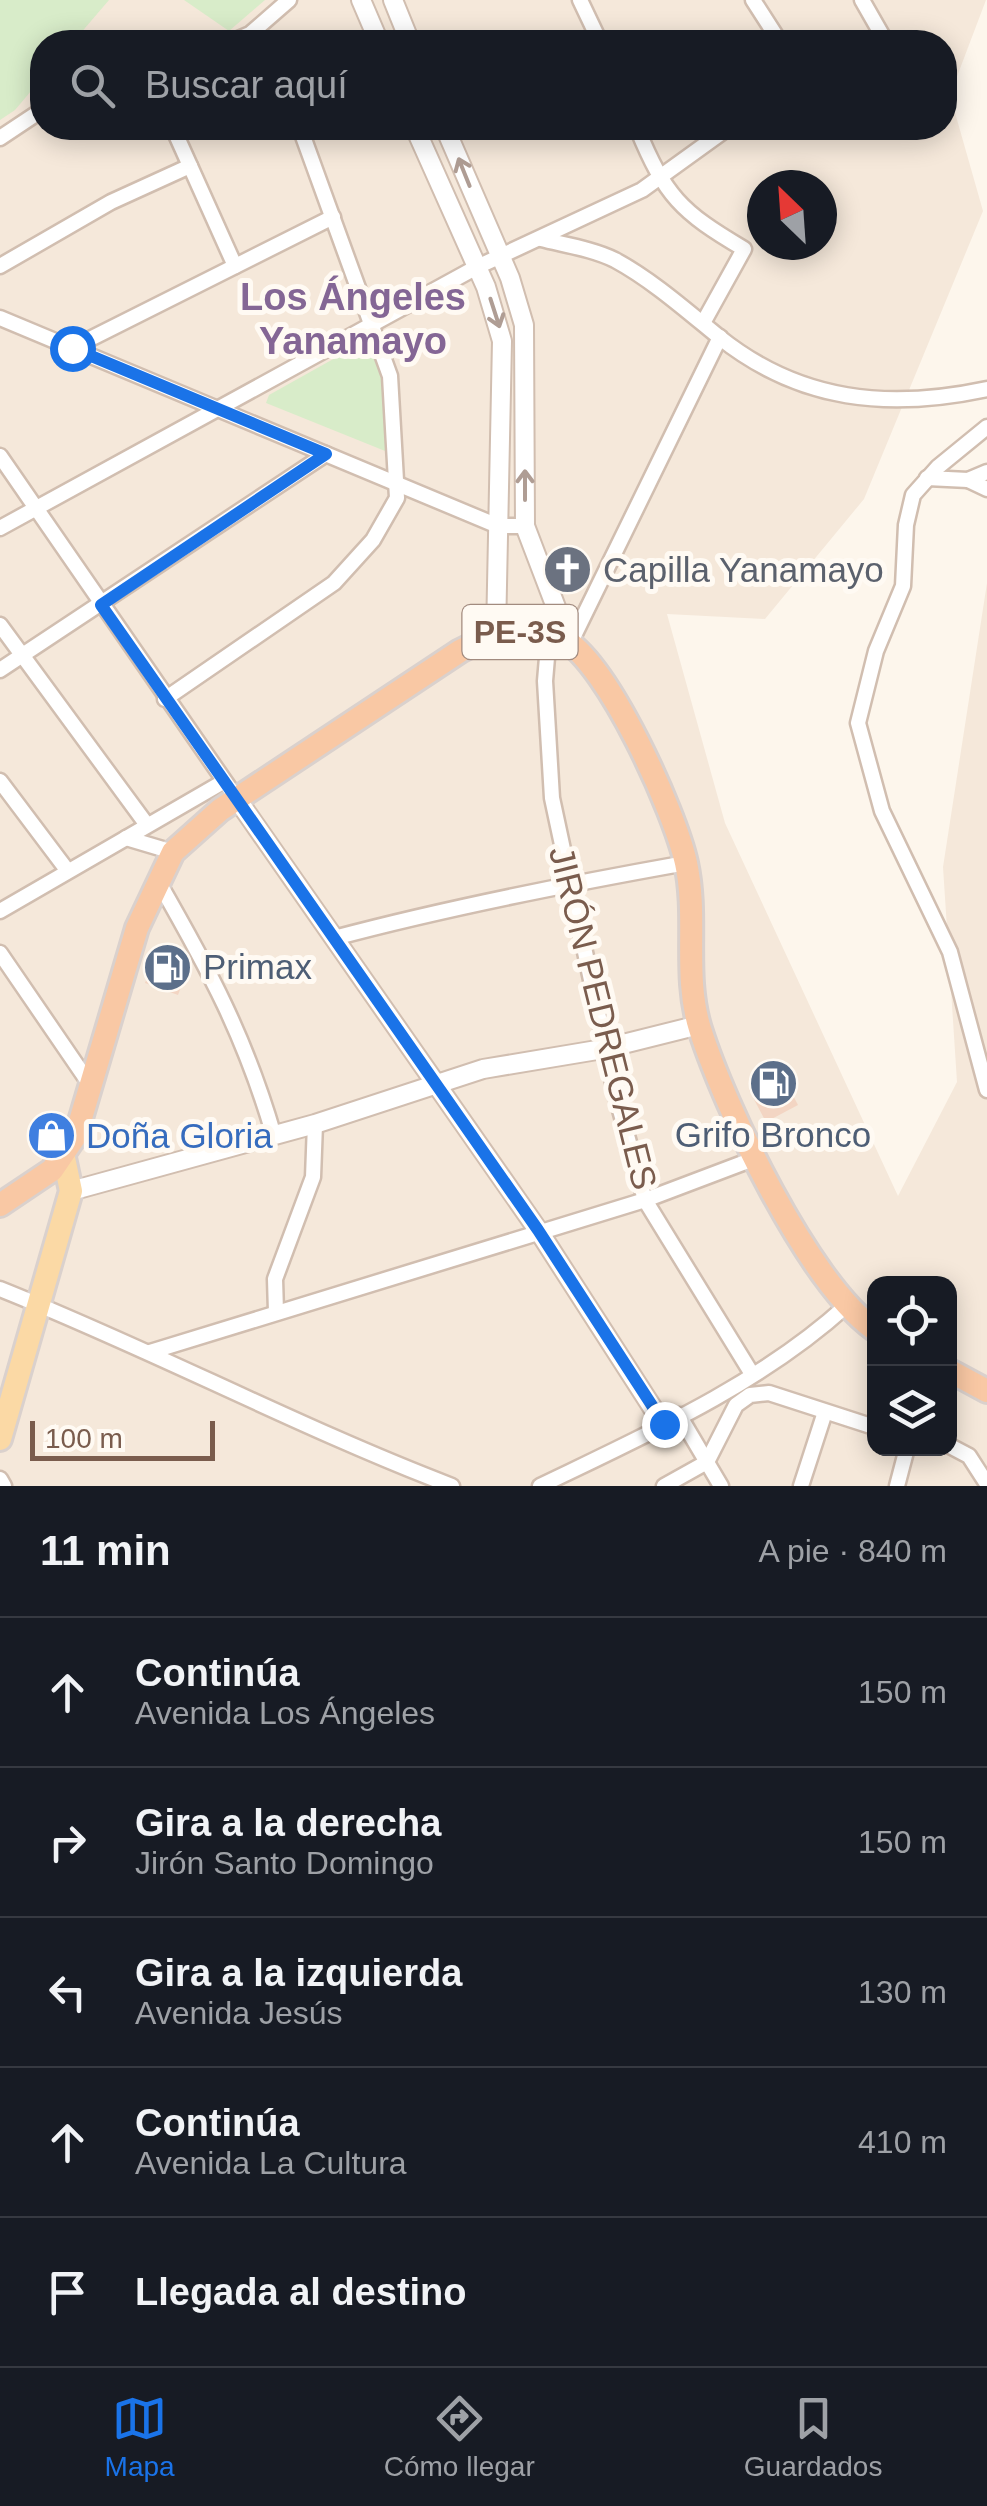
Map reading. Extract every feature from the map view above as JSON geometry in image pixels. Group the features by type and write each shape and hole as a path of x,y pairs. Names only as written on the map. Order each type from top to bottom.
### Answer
{"highway":[{"name":"PE-3S","path":"1,1202 27,1191 64,1158 82,1120 137,928 157,880 174,852 230,791 460,650 496,634 559,639 623,712 686,864 692,996 699,1026 756,1158 824,1278 846,1306 867,1323"},
{"path":"957,1374 987,1390"}],"main road":[{"path":"0,1439 72,1191 64,1158"}],"street":[{"path":"254,30 290,0"},
{"path":"360,0 374,30"},
{"path":"393,0 405,30"},
{"path":"580,0 594,30"},
{"path":"753,0 772,30"},
{"path":"862,0 874,19"},
{"path":"874,0 875,30"},
{"path":"262,26 264,30"},
{"path":"0,138 30,118"},
{"path":"178,140 234,266"},
{"path":"166,699 347,572 386,522 397,498 392,390 304,140"},
{"path":"420,140 474,268 486,287 502,341 496,634"},
{"path":"450,140 510,278 525,333 525,526 559,639"},
{"path":"642,140 658,179 682,207 744,249 703,323"},
{"path":"0,528 474,268 541,239 658,179 712,140"},
{"path":"0,266 100,207 190,166"},
{"path":"72,348 333,216"},
{"path":"541,239 614,260 720,338 771,370 850,397 892,402 987,388"},
{"path":"0,318 498,526 525,526"},
{"path":"559,639 720,338"},
{"path":"987,428 926,478 913,495 908,512 904,586 876,651 858,723 882,811 950,952 987,1090"},
{"path":"0,670 326,454"},
{"path":"0,456 435,1085 721,1486"},
{"path":"968,480 987,472"},
{"path":"926,478 968,480 987,489"},
{"path":"0,625 147,825"},
{"name":"JIRÓN PEDREGALES","path":"559,639 548,758 567,884 603,1048 645,1200 752,1374"},
{"path":"0,781 67,870"},
{"path":"0,910 147,825 230,791"},
{"path":"126,838 174,852"},
{"path":"334,938 441,909 518,899 567,884 686,864"},
{"path":"157,880 220,988 246,1046 274,1136"},
{"path":"0,953 91,1086"},
{"path":"72,1191 315,1124 482,1070 699,1026"},
{"path":"276,1312 275,1279 314,1177 315,1124"},
{"path":"150,1352 645,1200 756,1158"},
{"path":"0,1288 150,1352 284,1417 452,1486"},
{"path":"548,1484 752,1374 813,1336 846,1306"},
{"path":"664,1486 707,1462 736,1405 750,1395 769,1393 867,1425"},
{"path":"801,1486 825,1412"},
{"path":"957,1450 969,1456 987,1485"},
{"path":"896,1486 905,1456"},
{"path":"0,1480 4,1486"}],"shaded area":[{"path":"0,0 986,0 957,77 957,30 30,30 30,140 957,140 957,120 983,211 864,499 765,619 667,614 725,823 898,1196 957,1082 943,867 987,583 987,1486 0,1486"}],"green space":[{"path":"0,0 109,0 83,30 30,30 30,92 0,120"},
{"path":"184,0 265,0 228,30"},
{"path":"378,334 390,374 390,453 266,403 269,395"}],"building":[{"path":"158,948 191,960 178,995 145,983"},
{"path":"781,1073 798,1105 766,1122 749,1090"}],"place":[{"name":"Capilla Yanamayo","path":"568,570"},
{"name":"Primax","path":"168,967"},
{"name":"Grifo Bronco","path":"773,1083"},
{"name":"Doña Gloria","path":"51,1136"}],"district":[{"name":"Los Ángeles Yanamayo","path":"353,318"}],"route":[{"path":"72,348 326,454 101,605 538,1230 664,1424"}]}
